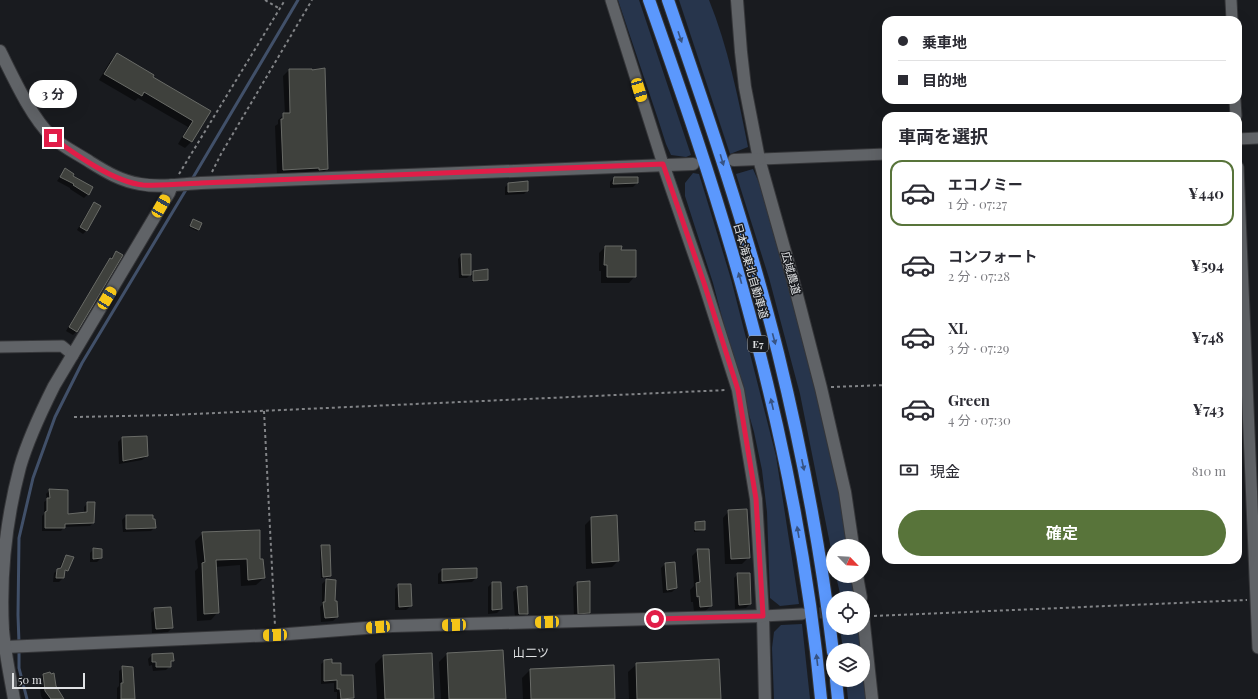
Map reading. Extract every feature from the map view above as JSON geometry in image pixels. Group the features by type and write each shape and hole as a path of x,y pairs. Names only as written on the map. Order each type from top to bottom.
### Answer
{"highway":[{"name":"日本海東北自動車道","path":"650,0 702,155 739,275 761,355 789,480 810,606 821,699"},
{"name":"日本海東北自動車道","path":"668,0 719,150 778,351 806,479 820,556 832,643"},
{"path":"837,687 838,699"}],"street":[{"path":"610,0 738,390 756,499 763,616 765,699"},
{"name":"広域農道","path":"737,0 745,87 759,159 792,276 821,388 845,492 852,539"},
{"path":"1231,0 1232,16"},
{"path":"0,51 39,122 53,138 98,167 127,182 142,185 177,185 663,164 693,164"},
{"path":"1242,139 1258,138"},
{"path":"734,160 882,154"},
{"path":"14,699 7,646 3,629 2,565 7,532 21,466 38,419 54,386 165,200 177,185"},
{"path":"1242,263 1258,648"},
{"path":"0,347 62,346 72,355"},
{"path":"7,646 275,635 392,626 802,614"},
{"path":"865,635 872,699"}],"path":[{"path":"265,0 280,9"},
{"path":"177,185 285,0"},
{"path":"204,183 312,0"},
{"path":"821,388 882,385"},
{"path":"74,417 171,415 738,390"},
{"path":"264,411 275,635"},
{"path":"870,616 1256,600"}],"shaded area":[{"path":"618,0 639,0 691,155 686,157 671,155"},
{"path":"679,0 709,0 727,54 748,147 730,154"},
{"path":"753,169 771,210 823,405 849,539 829,539 800,394 769,278 736,174"},
{"path":"693,173 699,174 731,279 776,456 799,604 780,606 770,598 767,512 762,470 754,432 713,283 685,196 685,183"},
{"path":"838,583 856,583 855,591 839,591"},
{"path":"802,624 810,699 774,699 772,648 774,632 781,625"},
{"path":"841,635 862,635 863,643 842,643"},
{"path":"847,687 867,687 868,699 848,699"}],"building":[{"path":"117,53 154,75 153,77 211,111 192,142 183,137 193,121 144,92 142,96 104,74"},
{"path":"325,68 328,169 283,170 281,119 283,119 283,113 290,113 289,69 312,70"},
{"path":"65,168 74,174 73,176 93,187 89,195 73,185 74,184 60,177"},
{"path":"614,177 638,177 638,183 613,184"},
{"path":"528,181 528,191 508,192 508,183"},
{"path":"94,202 101,206 87,231 80,227"},
{"path":"193,219 202,223 199,230 190,226"},
{"path":"605,246 622,246 621,250 636,250 636,277 607,277 607,265 604,265"},
{"path":"116,251 123,255 77,332 69,327 110,258 112,259"},
{"path":"461,254 471,254 471,275 462,275"},
{"path":"488,269 488,280 473,281 473,271"},
{"path":"147,436 148,456 123,461 122,437"},
{"path":"49,489 68,490 68,514 87,512 87,502 95,502 94,523 65,524 65,528 45,528 47,498 50,498"},
{"path":"747,509 750,558 731,559 728,510"},
{"path":"126,515 153,515 156,528 126,529"},
{"path":"617,515 619,561 592,563 591,517"},
{"path":"705,521 705,530 695,530 695,522"},
{"path":"260,530 260,559 263,559 265,578 248,580 247,559 216,560 219,613 204,614 202,563 205,562 202,532"},
{"path":"321,545 330,545 331,576 323,577"},
{"path":"93,548 102,549 102,558 93,559"},
{"path":"697,549 709,549 712,606 700,607 699,596 697,597 696,583 700,582"},
{"path":"66,555 74,557 68,571 65,570 64,578 56,578 57,569 61,568"},
{"path":"675,562 677,588 667,590 665,563"},
{"path":"477,568 477,578 442,581 442,569"},
{"path":"737,573 750,573 751,604 739,605"},
{"path":"326,579 336,580 335,601 337,601 338,617 325,618 323,602 325,602"},
{"path":"590,581 590,613 578,614 577,582"},
{"path":"492,582 501,582 502,609 492,610"},
{"path":"398,584 411,584 412,606 399,607"},
{"path":"527,586 528,614 519,614 517,587"},
{"path":"171,607 173,628 156,629 154,608"},
{"path":"503,650 506,699 449,699 447,653"},
{"path":"173,653 174,661 171,661 171,667 156,667 156,662 152,662 152,654"},
{"path":"432,653 434,699 385,699 383,655"},
{"path":"332,659 332,663 341,663 341,675 353,675 354,698 341,699 340,689 337,689 337,680 324,681 324,660"},
{"path":"719,659 721,699 637,699 636,663"},
{"path":"614,665 615,699 531,699 530,669"},
{"path":"122,666 133,667 135,699 121,699 121,683 123,683"},
{"path":"50,672 51,674 54,673 56,686 64,699 51,699 45,691 43,674"}],"waterway":[{"path":"191,181 298,0"},
{"path":"19,643 19,538 33,478 55,417 82,363 187,188"},
{"path":"19,649 19,668 27,699"}],"tunnel":[{"path":"803,614 826,612"}],"district":[{"name":"山二ツ","path":"531,653"}],"route":[{"path":"53,138 114,176 127,182 142,185 172,185 663,164 704,283 738,390 756,499 763,616 655,619"}]}
